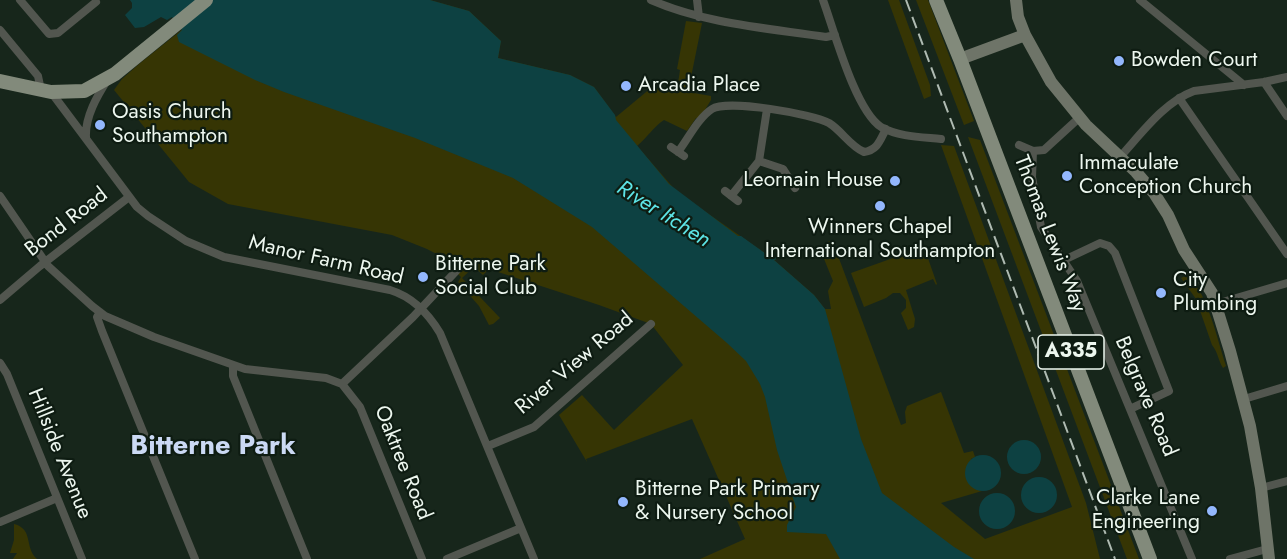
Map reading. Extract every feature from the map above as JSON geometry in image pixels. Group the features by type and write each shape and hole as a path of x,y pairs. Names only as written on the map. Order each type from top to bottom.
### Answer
{"main road":[{"path":"0,81 46,91 84,91 108,79 207,0"},
{"name":"Thomas Lewis Way","path":"936,0 1150,559"}],"street":[{"path":"20,0 49,34 53,35 96,2"},
{"path":"651,0 699,17 826,37 835,34"},
{"path":"697,0 699,17"},
{"path":"823,0 864,107 875,122 886,129 905,135 941,139"},
{"path":"1016,0 1018,17 1025,35 1047,75 1079,117 1147,183 1161,202 1184,250 1207,283 1216,304 1244,399 1261,488 1268,554 1230,559"},
{"path":"1140,0 1244,85"},
{"name":"Manor Farm Road","path":"0,30 38,76 46,91 86,137 129,197 148,216 175,234 224,257 390,290 403,295 421,307 440,333 534,559"},
{"path":"960,58 1025,35"},
{"path":"1120,157 1151,123 1179,98 1194,91 1287,77"},
{"path":"86,137 87,123 93,106 108,79"},
{"path":"1263,82 1287,116"},
{"path":"1179,98 1287,254"},
{"path":"678,152 705,115 716,106 740,105 806,115 831,125 855,147 864,152 874,150 878,146 886,129"},
{"path":"731,196 759,161 767,109"},
{"path":"1019,145 1033,151 1044,150 1079,117"},
{"name":"Belgrave Road","path":"1033,151 1032,177 1041,227 1077,281 1192,559"},
{"path":"759,161 780,167 795,188"},
{"path":"0,196 45,262 100,312 130,328 232,365 265,373 326,378 342,384 458,268"},
{"name":"Bond Road","path":"0,300 129,197"},
{"path":"1064,260 1100,243 1109,246 1114,254 1169,391 1130,410"},
{"path":"1216,304 1287,283"},
{"path":"100,312 97,317 98,321 195,559"},
{"name":"River View Road","path":"488,446 534,427 651,324"},
{"name":"Hillside Avenue","path":"0,363 8,377 82,559"},
{"path":"232,365 233,376 307,559"},
{"name":"Oaktree Road","path":"342,384 349,390 360,407 422,559"},
{"path":"1244,399 1287,386"},
{"path":"1261,488 1287,481"},
{"path":"0,522 57,498"},
{"path":"447,559 521,528"}],"shaded area":[{"path":"219,0 430,0 469,11 501,41 498,58 570,75 594,87 616,117 651,88 677,90 680,70 677,69 686,21 702,23 688,92 711,96 711,100 700,118 696,118 687,131 664,120 637,146 677,192 769,256 777,255 779,258 774,260 814,295 825,309 831,309 828,291 833,281 820,249 829,241 834,245 901,425 906,423 907,406 941,392 964,453 973,451 975,457 971,459 977,489 982,491 941,503 985,539 1072,507 941,145 954,146 1086,503 1100,559 700,559 745,539 692,419 586,459 587,462 559,415 582,395 614,430 683,365 651,324 489,269 483,275 474,267 462,278 500,318 489,325 479,306 458,282 461,277 450,267 450,261 427,249 392,235 228,204 189,182 114,90 122,79 139,64"},
{"path":"888,0 899,0 930,85 931,96 924,99"},
{"path":"916,0 928,0 974,121 964,125"},
{"path":"968,137 980,140 1139,559 1127,559"},
{"path":"924,247 937,284 933,279 906,290 915,319 914,327 908,330 901,313 906,308 906,300 900,293 893,293 864,307 851,273"},
{"path":"1189,274 1202,295 1211,318 1226,366 1223,368 1212,345 1196,299 1181,278"},
{"path":"14,524 20,526 27,534 33,555 37,559 13,559 17,553 10,553 14,540"}],"water":[{"name":"River Itchen","path":"130,0 430,0 469,11 501,41 498,58 570,75 594,87 615,115 616,120 669,184 738,236 769,256 777,255 779,258 774,260 814,295 825,309 861,439 882,493 954,547 974,559 840,559 826,534 787,532 787,525 796,507 777,450 765,397 746,361 592,227 513,178 415,138 284,92 179,42 177,35 182,30 172,17 167,20 161,17 144,27 135,28 125,15 132,8"},
{"path":"1024,440 1036,445 1041,457 1036,469 1024,474 1012,469 1007,457 1012,445"},
{"path":"983,455 996,460 1001,473 996,486 983,491 970,486 965,473 970,460"},
{"path":"1039,477 1052,482 1057,495 1052,508 1039,513 1026,508 1021,495 1026,482"},
{"path":"997,493 1010,498 1015,511 1010,524 997,529 984,524 979,511 984,498"}],"railway":[{"path":"906,0 1115,559"}],"place":[{"name":"Bowden Court","path":"1119,61"},
{"name":"Arcadia Place","path":"626,86"},
{"name":"Oasis Church Southampton","path":"100,125"},
{"name":"Immaculate Conception Church","path":"1067,176"},
{"name":"Leornain House","path":"895,181"},
{"name":"Winners Chapel International Southampton","path":"880,206"},
{"name":"Bitterne Park Social Club","path":"423,277"},
{"name":"City Plumbing","path":"1161,293"},
{"name":"Bitterne Park Primary & Nursery School","path":"623,502"},
{"name":"Clarke Lane Engineering","path":"1212,511"}],"district":[{"name":"Bitterne Park","path":"213,447"}]}
